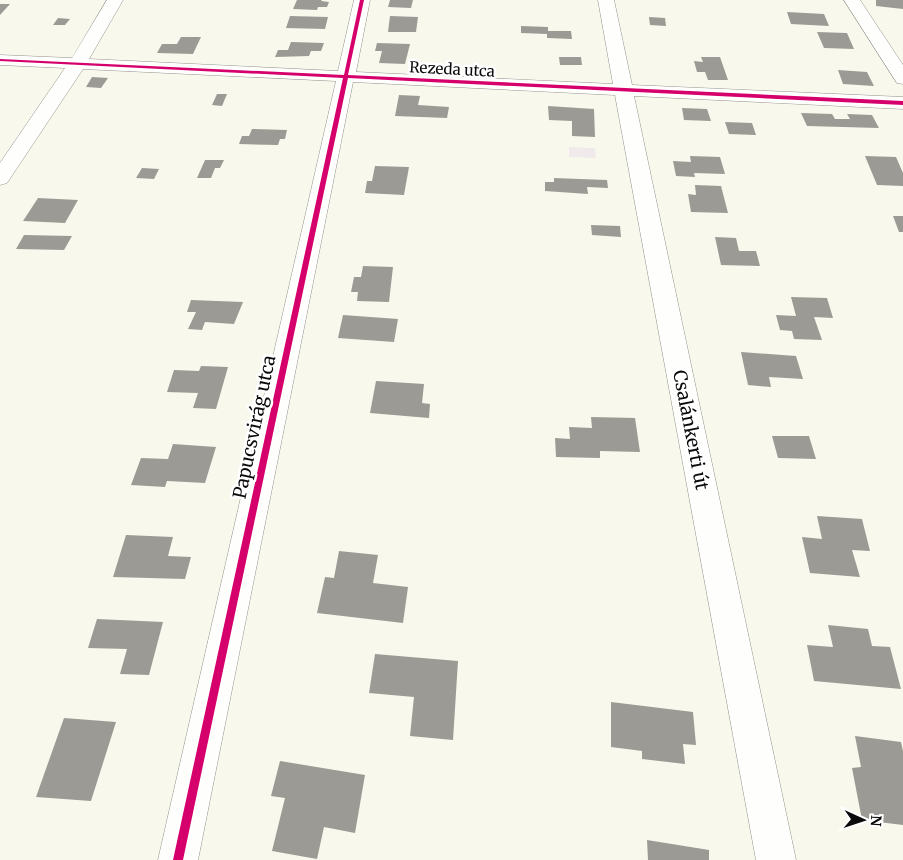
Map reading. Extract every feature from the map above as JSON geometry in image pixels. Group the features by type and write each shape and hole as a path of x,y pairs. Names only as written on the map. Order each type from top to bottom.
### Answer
{"street":[{"path":"0,178 78,63 115,0"},
{"name":"Papucsvirág utca","path":"178,860 362,0"},
{"name":"Csalánkerti út","path":"606,0 776,860"},
{"path":"852,0 903,79"},
{"name":"Rezeda utca","path":"0,60 344,78 903,103"}],"shaded area":[{"path":"569,147 595,148 596,158 569,157"}],"building":[{"path":"297,0 322,0 329,2 327,7 318,7 317,10 293,9"},
{"path":"390,0 413,0 411,8 388,7"},
{"path":"876,0 903,0 903,9 876,6"},
{"path":"0,4 10,4 0,15"},
{"path":"787,12 824,14 829,26 791,24"},
{"path":"290,16 328,17 325,29 286,28"},
{"path":"390,16 418,17 416,32 388,32"},
{"path":"649,17 665,18 666,26 650,25"},
{"path":"58,18 70,19 65,25 53,25"},
{"path":"521,26 548,27 548,31 571,31 572,39 547,38 547,34 521,33"},
{"path":"817,32 847,33 854,49 824,48"},
{"path":"181,37 201,37 193,54 157,53 162,44 177,44"},
{"path":"291,42 324,43 321,51 311,51 309,56 275,57 278,50 288,50"},
{"path":"377,43 410,44 405,64 379,63 382,51 375,51"},
{"path":"559,57 581,57 582,65 560,65"},
{"path":"701,57 720,57 728,80 708,80 705,72 697,72 694,61 703,62"},
{"path":"838,70 867,72 874,86 843,84"},
{"path":"92,77 108,78 101,88 86,87"},
{"path":"217,94 227,94 222,106 212,105"},
{"path":"399,95 420,96 418,105 449,107 447,118 395,116"},
{"path":"548,106 594,109 595,137 572,136 572,121 549,120"},
{"path":"682,108 707,109 711,121 684,120"},
{"path":"801,113 832,114 835,119 850,119 847,114 872,115 879,128 807,126"},
{"path":"725,122 752,123 756,135 729,134"},
{"path":"252,129 287,130 285,139 280,139 278,145 239,144 242,136 249,136"},
{"path":"690,156 720,157 725,174 694,173 695,177 676,176 673,161 691,162"},
{"path":"865,156 896,157 903,173 903,186 877,185"},
{"path":"205,160 224,160 220,168 215,168 211,178 197,178"},
{"path":"375,166 409,167 404,195 365,193 367,181 372,181"},
{"path":"142,168 159,169 154,179 136,178"},
{"path":"554,178 607,180 608,188 587,187 588,194 545,191 545,182 554,182"},
{"path":"695,185 721,186 728,213 691,212 688,194 696,195"},
{"path":"38,198 78,200 65,223 23,221"},
{"path":"893,216 903,216 903,232 899,232"},
{"path":"591,225 620,226 621,237 592,235"},
{"path":"24,235 72,236 64,250 16,249"},
{"path":"715,237 736,238 739,251 756,251 760,266 721,265"},
{"path":"363,266 393,267 389,302 357,301 358,292 351,292 354,277 361,277"},
{"path":"791,297 827,298 833,318 814,317 822,340 794,339 792,331 780,330 776,315 796,316"},
{"path":"191,300 243,302 234,324 205,322 202,330 188,329 196,312 187,312"},
{"path":"343,315 398,319 394,342 338,338"},
{"path":"741,352 796,356 803,379 769,377 771,387 748,385"},
{"path":"201,366 228,367 216,409 193,408 198,393 167,392 174,370 199,371"},
{"path":"376,381 424,384 422,403 430,404 429,418 370,413"},
{"path":"591,417 635,418 640,452 600,451 600,458 556,457 555,438 570,439 569,427 592,428"},
{"path":"772,436 809,436 816,459 778,458"},
{"path":"173,444 216,447 205,483 167,481 165,487 131,485 141,458 168,459"},
{"path":"817,516 862,519 870,551 852,550 860,577 810,573 802,537 822,539"},
{"path":"126,535 173,537 168,556 191,557 185,579 113,577"},
{"path":"339,551 378,555 373,583 408,587 403,623 317,613 325,577 334,578"},
{"path":"97,619 163,622 149,675 120,674 127,649 88,648"},
{"path":"828,625 868,629 872,646 890,647 901,689 814,681 807,645 833,647"},
{"path":"375,654 458,661 453,740 410,736 414,697 369,693"},
{"path":"611,702 693,712 696,745 683,744 685,764 642,759 642,751 611,747"},
{"path":"64,718 116,722 91,801 36,797"},
{"path":"855,736 901,742 903,751 903,825 862,820 852,768 861,767"},
{"path":"280,761 365,775 355,833 324,827 317,859 272,851 285,798 271,796"},
{"path":"647,840 709,850 709,860 648,860"}],"cycle path":[{"path":"178,860 362,0"},
{"path":"0,60 903,103"}]}
